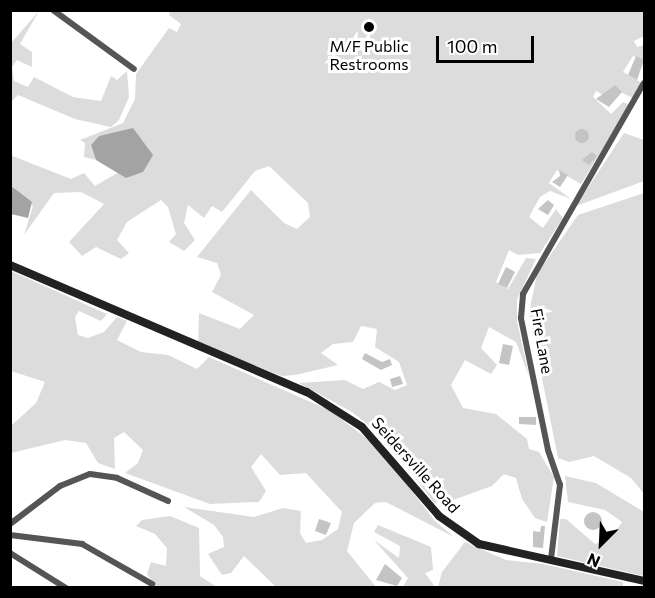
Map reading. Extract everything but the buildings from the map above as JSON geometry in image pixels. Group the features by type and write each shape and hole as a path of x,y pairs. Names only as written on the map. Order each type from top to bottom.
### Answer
{"street":[{"path":"52,10 134,69"},
{"name":"Fire Lane","path":"550,559 560,485 548,450 521,318 523,294 645,83"},
{"name":"Seidersville Road","path":"10,265 307,392 362,426 459,532 500,551 550,559 645,581"},
{"path":"10,524 60,486 90,474 136,484 168,501"},
{"path":"10,535 82,544 152,584"},
{"path":"10,553 66,588"}],"shaded area":[{"path":"39,11 20,44 32,52 32,67 17,60 12,67 14,81 28,87 34,77 73,97 101,101 111,76 117,80 127,71 129,97 119,120 111,127 75,119 18,95 11,102 11,43"},
{"path":"170,11 644,11 644,36 634,41 637,47 644,45 644,60 633,56 623,72 642,83 633,98 618,91 608,98 596,91 593,97 611,114 623,102 630,105 581,184 557,170 549,183 571,199 550,191 540,197 529,217 543,228 556,209 563,218 540,253 518,255 509,250 496,282 508,289 526,258 536,259 517,300 517,321 529,376 516,342 489,327 481,348 497,365 491,374 465,360 451,385 463,408 496,414 527,439 529,449 539,452 554,477 547,522 535,518 522,499 516,478 504,474 492,486 453,500 443,492 435,504 384,437 352,412 299,383 345,380 363,389 379,382 395,390 407,385 399,362 375,347 377,329 361,326 353,342 333,344 321,353 338,365 295,375 282,376 198,344 199,313 240,329 254,315 212,292 221,275 217,263 197,257 251,190 284,223 297,229 310,217 308,203 269,166 255,171 222,212 212,206 204,218 188,205 184,223 195,240 184,251 169,242 176,234 168,207 161,200 127,222 117,240 129,253 121,259 96,247 82,256 69,242 104,204 81,192 54,193 24,235 33,206 11,185 10,155 71,179 84,173 95,186 119,172 126,178 122,131 99,136 91,145 96,160 84,157 85,143 80,140 123,123 135,99 136,74 169,28 177,32 181,24 169,15"},
{"path":"133,128 153,155 143,172 126,178 96,160 91,145 99,136"},
{"path":"624,133 644,140 644,181 576,206"},
{"path":"10,185 32,202 28,218 11,214"},
{"path":"644,193 644,494 631,478 594,456 569,462 558,458 529,313 537,274 578,215"},
{"path":"11,271 107,314 101,321 79,311 75,317 78,335 88,338 104,332 117,317 127,321 117,340 141,352 168,355 197,369 209,357 331,411 380,449 434,520 454,537 386,502 375,503 354,523 347,551 376,587 276,587 244,556 231,573 222,575 208,554 224,547 223,537 214,525 184,507 254,517 283,508 301,511 300,533 306,543 322,540 338,529 342,512 306,473 280,475 261,454 251,467 266,491 259,502 210,504 125,473 138,463 143,450 124,432 114,438 115,469 98,463 86,443 65,440 11,453 11,426 36,403 45,382 11,371"},
{"path":"565,476 596,483 644,512 644,576 557,556 560,519 566,519 595,544 612,537 622,522 605,510 568,502"},
{"path":"170,516 199,528 200,576 217,587 157,587 147,574 151,562 166,566 167,548 155,534 136,526 142,520"},
{"path":"378,525 431,547 433,570 425,573 435,587 403,587 408,578 374,540 399,558 400,546 374,532"},
{"path":"465,542 506,560 543,564 623,582 623,587 438,587 442,572"}],"place":[{"name":"M/F Public Restrooms","path":"369,27"}]}
